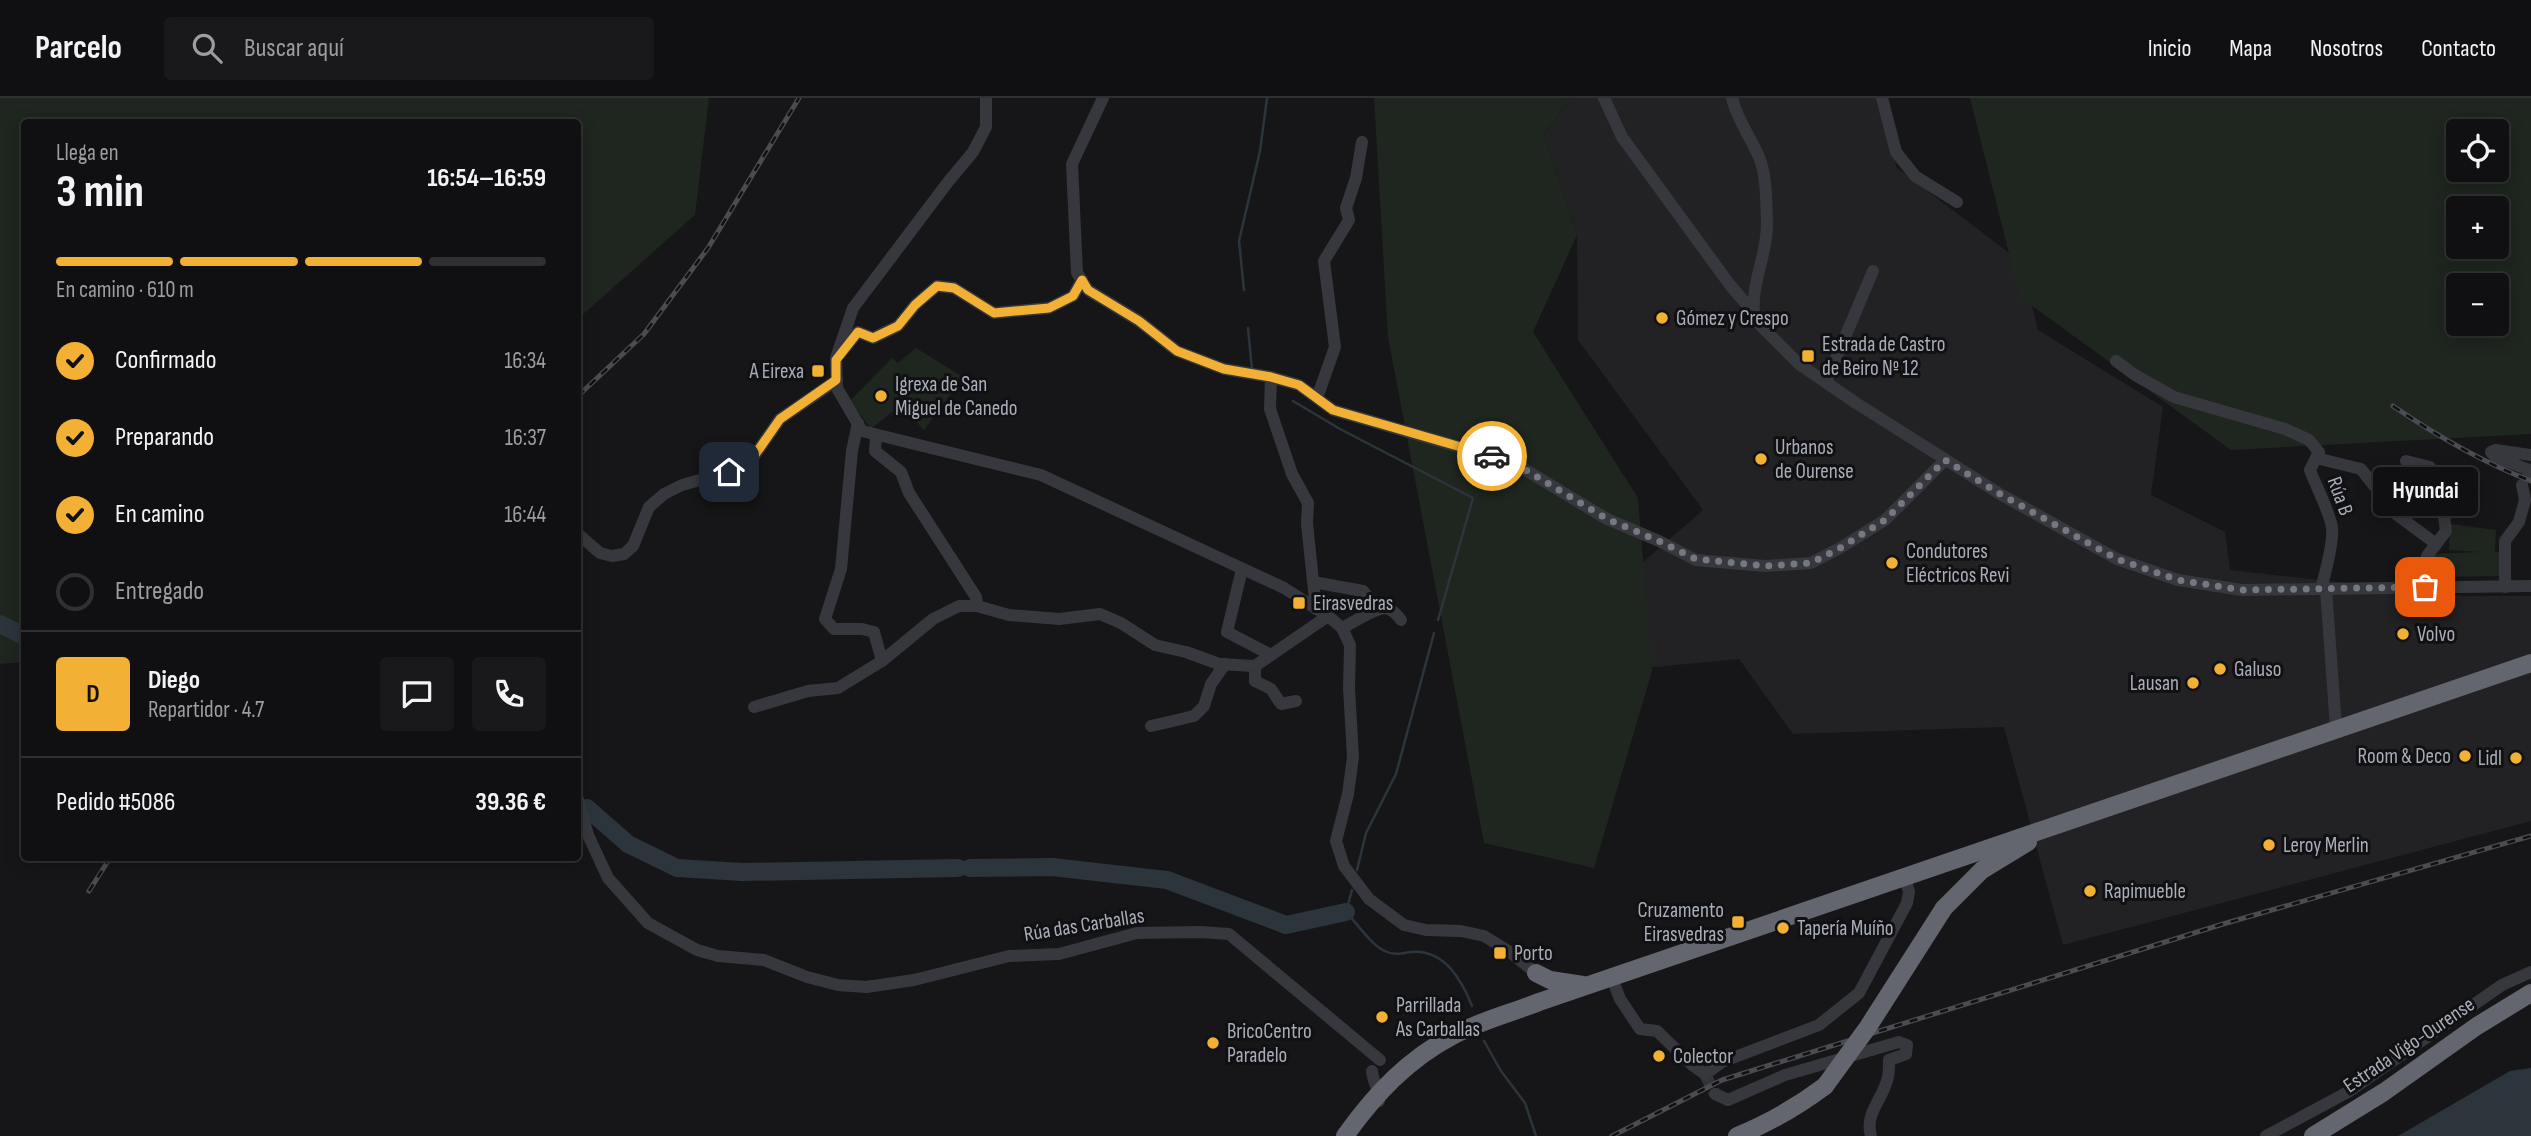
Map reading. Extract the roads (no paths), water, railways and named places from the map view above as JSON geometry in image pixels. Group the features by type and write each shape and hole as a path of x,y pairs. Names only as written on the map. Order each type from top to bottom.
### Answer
{"highway":[{"path":"1345,1136 1407,1066 1456,1034 1539,1002 2531,663"},
{"path":"1737,1136 1768,1123 1825,1086 1868,1027 1944,908 1982,870 2024,844 2079,817"},
{"path":"1536,973 1550,981 1588,986"},
{"path":"1536,973 1544,987 1539,1002"},
{"name":"Estrada Vigo-Ourense","path":"2314,1136 2384,1092 2477,1026 2531,993"},
{"path":"1357,1136 1379,1099"}],"street":[{"path":"986,98 986,127 974,152 948,182 853,308 836,360 836,380 837,388 862,431 1041,475 1284,588 1328,616 1342,628 1350,645 1349,688 1353,757 1348,794 1336,841 1344,866 1369,899 1404,925 1484,936 1510,951 1536,973"},
{"path":"1103,98 1072,164 1077,272 1088,290 1139,321 1177,351 1224,369 1299,385 1333,410 1514,463 1607,519 1696,559 1765,566 1811,563 1885,520 1945,460"},
{"path":"1604,98 1622,137 1730,285 1754,313 1760,325 1799,364 2000,494 2117,559 2178,580 2242,590 2531,586"},
{"path":"1732,98 1736,114 1759,158 1763,174 1766,244 1754,289 1754,313"},
{"path":"1882,98 1896,152 1915,176 1957,202"},
{"path":"1317,398 1335,347 1324,261 1349,220 1346,208 1356,178 1362,142"},
{"path":"1826,382 1873,271"},
{"path":"836,360 858,332 873,338 898,326 915,305 937,286 954,288 994,313 1049,308 1073,296 1082,280"},
{"path":"2116,361 2174,397 2285,429 2309,440 2319,452 2316,458 2361,469 2397,515 2435,543"},
{"path":"1271,377 1270,409 1292,474 1308,503 1307,524 1317,609"},
{"path":"581,537 600,553 611,556 624,554 633,546 649,507 664,494 682,485 729,472 750,462 780,419 836,380"},
{"path":"858,423 852,451 841,569 825,620 834,629 874,632 882,661"},
{"path":"876,436 875,451 901,471 909,494 976,597 978,606"},
{"path":"2528,473 2529,470 2495,457 2491,452 2495,450 2531,455"},
{"name":"Rúa B","path":"2316,458 2310,470 2333,529 2323,589 2336,728"},
{"path":"2406,461 2430,467 2441,494 2446,531 2427,556 2425,587"},
{"path":"2392,509 2437,481"},
{"path":"2505,587 2505,541 2519,522 2525,500 2522,485"},
{"path":"1242,569 1227,632 1271,655"},
{"path":"1314,582 1363,591 1377,609"},
{"path":"754,707 808,691 838,688 882,661 933,619 959,606 978,606 1009,615 1059,620 1100,614 1121,623 1155,645 1225,664 1255,666 1328,616"},
{"path":"1342,628 1385,607 1392,610 1401,621"},
{"path":"1151,726 1194,716 1203,706 1211,684 1225,664"},
{"path":"1255,666 1255,681 1271,689 1281,704 1297,701"},
{"name":"Rúa das Carballas","path":"581,810 588,835 608,878 648,923 697,950 718,956 757,960 807,978 838,985 866,987 914,980 1009,956 1059,954 1137,933 1229,934 1380,1060"},
{"path":"1612,978 1620,999 1640,1029 1657,1031 1705,1074 1722,1062 1819,1025 1859,993 1907,904 1909,892 1905,877"},
{"path":"2266,1136 2348,1093 2502,985 2531,972"},
{"path":"1715,1094 1728,1100 1785,1074 1899,1042 1907,1045 1906,1054 1889,1060 1888,1079 1873,1109 1869,1132 1871,1136"},
{"path":"1372,1071 1379,1099"}],"waterway":[{"path":"1244,290 1239,241 1260,151 1267,98"},
{"path":"1248,328 1252,370"},
{"path":"1293,401 1340,429 1473,498 1438,620"},
{"path":"0,624 21,634"},
{"path":"1357,870 1366,833 1396,774 1434,633"},
{"path":"587,808 628,844 677,868 742,872 958,868"},
{"path":"970,868 1052,867 1167,880 1286,925 1346,912"},
{"path":"1352,890 1346,912 1375,944 1392,953 1423,952 1443,961 1457,977 1472,1006"},
{"path":"1484,1041 1501,1071 1525,1103 1536,1136"}],"tunnel":[{"path":"1705,1074 1715,1094"}],"railway":[{"path":"581,393 644,334 708,248 799,98"},
{"path":"2393,406 2460,448 2531,481"},
{"path":"1612,1136 1722,1080 2223,924 2531,836"},
{"path":"89,891 108,861"}],"place":[{"name":"Gómez y Crespo","path":"1662,318"},
{"name":"Estrada de Castro de Beiro Nº 12","path":"1808,356"},
{"name":"A Eirexa","path":"818,371"},
{"name":"Igrexa de San Miguel de Canedo","path":"881,396"},
{"name":"Urbanos de Ourense","path":"1761,459"},
{"name":"Condutores Eléctricos Revi","path":"1892,563"},
{"name":"Hyundai","path":"2425,587"},
{"name":"Eirasvedras","path":"1299,603"},
{"name":"Volvo","path":"2403,634"},
{"name":"Galuso","path":"2220,669"},
{"name":"Lausan","path":"2193,683"},
{"name":"Room & Deco","path":"2465,756"},
{"name":"Lidl","path":"2516,758"},
{"name":"Leroy Merlin","path":"2269,845"},
{"name":"Rapimueble","path":"2090,891"},
{"name":"Cruzamento Eirasvedras","path":"1738,922"},
{"name":"Tapería Muíño","path":"1783,928"},
{"name":"Porto","path":"1500,953"},
{"name":"Parrillada As Carballas","path":"1382,1017"},
{"name":"BricoCentro Paradelo","path":"1213,1043"},
{"name":"Colector","path":"1659,1056"}]}
